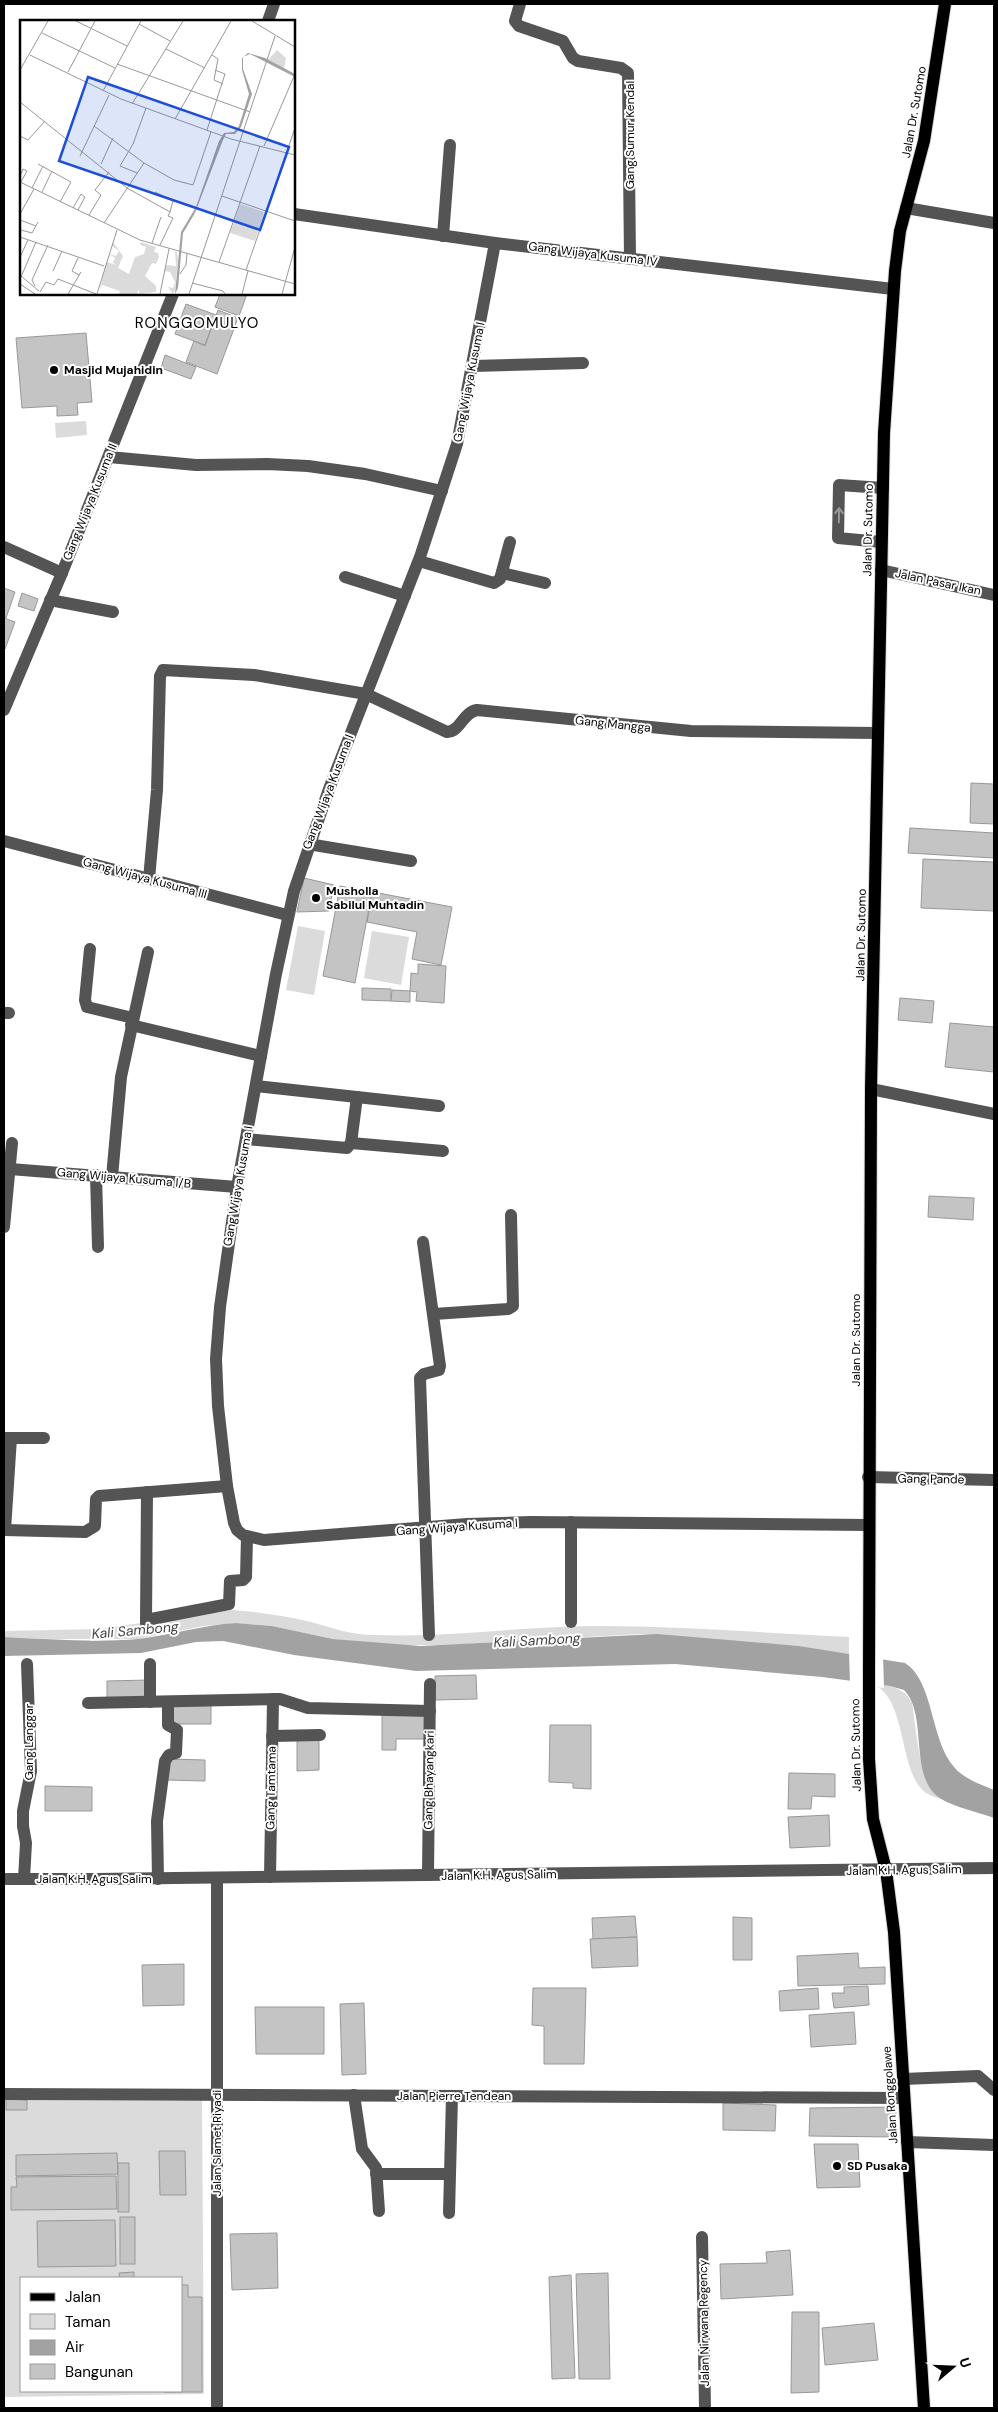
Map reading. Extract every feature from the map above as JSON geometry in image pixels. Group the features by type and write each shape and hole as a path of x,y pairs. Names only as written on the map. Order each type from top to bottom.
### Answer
{"main road":[{"name":"Jalan Dr. Sutomo","path":"886,1870 873,1819 868,1637 872,1088 882,488 893,289 900,231 924,141 945,4"},
{"name":"Jalan Ronggolawe","path":"886,1870 894,1932 924,2408"}],"street":[{"path":"268,20 274,4"},
{"name":"Gang Sumur Kendal","path":"520,4 515,21 519,26 563,41 573,58 578,61 621,68 628,73 630,258"},
{"path":"442,236 450,145"},
{"path":"906,208 994,222"},
{"name":"Gang Wijaya Kusuma IV","path":"295,214 495,243 893,289"},
{"name":"Gang Wijaya Kusuma I","path":"495,243 462,423 442,492 419,561 308,844 287,915 237,1187 225,1264 216,1359 218,1406 227,1486 236,1528 247,1537 264,1540 467,1524 571,1522 868,1525"},
{"name":"Gang Wijaya Kusuma II","path":"4,710 62,573 173,295"},
{"path":"473,366 583,362"},
{"path":"108,457 196,465 267,464 308,466 364,474 442,492"},
{"path":"881,542 838,538 838,529 839,486 882,488"},
{"path":"419,561 493,582 500,579 510,542"},
{"path":"4,547 62,573"},
{"name":"Jalan Pasar Ikan","path":"881,570 994,595"},
{"path":"502,572 545,583"},
{"path":"345,576 405,596"},
{"path":"50,600 113,612"},
{"path":"149,879 156,790 161,671 254,675 366,694"},
{"name":"Gang Mangga","path":"366,694 447,732 455,730 468,713 476,710 691,731 878,733"},
{"name":"Gang Wijaya Kusuma III","path":"4,841 287,915"},
{"path":"308,844 411,861"},
{"path":"90,949 87,1007 132,1022 261,1056"},
{"path":"112,1177 118,1099 132,1022 148,952"},
{"path":"256,1086 439,1106"},
{"path":"872,1088 994,1114"},
{"path":"246,1140 348,1148 351,1143 357,1097"},
{"path":"4,1227 12,1143"},
{"path":"351,1143 443,1151"},
{"name":"Gang Wijaya Kusuma I/B","path":"10,1169 237,1187"},
{"path":"96,1175 98,1248"},
{"path":"434,1314 508,1309 513,1306 511,1216"},
{"path":"423,1242 440,1369 424,1374 420,1378 427,1528 429,1635"},
{"path":"44,1438 7,1438 4,1530 61,1533 88,1532 93,1529 95,1524 97,1496 227,1486"},
{"name":"Gang Pande","path":"868,1477 994,1480"},
{"path":"147,1492 146,1621 229,1604 230,1581 246,1577 247,1537"},
{"path":"571,1522 571,1622"},
{"name":"Gang Langgar","path":"24,1879 26,1843 23,1811 31,1771 27,1664"},
{"path":"150,1664 150,1702"},
{"name":"Gang Bhayangkari","path":"428,1876 430,1684"},
{"path":"88,1703 273,1699 288,1701 308,1708 430,1711"},
{"name":"Gang Tamtama","path":"270,1877 273,1699"},
{"path":"158,1879 157,1833 165,1760 169,1755 177,1752 177,1730 168,1725 168,1702"},
{"path":"272,1736 320,1735"},
{"name":"Jalan K.H. Agus Salim","path":"4,1879 158,1879 994,1868"},
{"name":"Jalan Slamet Riyadi","path":"217,1878 217,2408"},
{"path":"903,2079 978,2076 994,2090"},
{"name":"Jalan Pierre Tendean","path":"4,2094 904,2098"},
{"path":"354,2095 362,2148 374,2163 379,2210"},
{"path":"449,2214 452,2096"},
{"path":"907,2142 994,2146"},
{"path":"376,2174 450,2174"},
{"name":"Jalan Nirwana Regency","path":"702,2237 705,2408"}],"green space":[{"path":"86,421 87,435 56,438 55,423"},
{"path":"298,926 325,931 314,995 286,990"},
{"path":"372,931 409,937 401,985 364,978"},
{"path":"232,1610 291,1618 365,1635 430,1635 543,1628 631,1626 849,1637 849,1655 799,1646 641,1634 449,1645 397,1645 333,1639 272,1626 236,1623 204,1626 137,1639 4,1637 4,1631 99,1629"},
{"path":"850,1681 876,1683 894,1687 907,1696 912,1703 917,1742 924,1770 935,1793 944,1800 926,1793 918,1785 907,1759 896,1714 883,1691 872,1685"},
{"path":"4,2100 202,2101 204,2394 4,2397"}],"water":[{"path":"236,1623 272,1626 333,1639 421,1646 657,1634 799,1646 905,1663 922,1683 946,1756 954,1767 967,1778 994,1790 994,1818 942,1800 929,1786 923,1773 918,1728 911,1701 904,1690 890,1686 822,1677 675,1664 416,1671 294,1655 223,1641 196,1642 141,1653 4,1656 4,1637 105,1641 138,1639"}],"pier":[{"path":"849,1652 883,1656 884,1688 850,1684"}],"building":[{"path":"220,295 247,295 239,316 215,307"},
{"path":"186,304 216,315 205,345 175,334"},
{"path":"218,310 238,318 217,374 186,362 194,341 205,346"},
{"name":"Masjid Mujahidin","path":"86,333 92,402 77,403 78,415 57,416 57,406 22,408 16,338"},
{"path":"165,355 196,367 191,379 161,368"},
{"path":"4,588 15,592 6,618 4,617"},
{"path":"22,593 38,599 34,611 18,606"},
{"path":"4,618 15,622 5,649 4,648"},
{"path":"971,783 994,784 994,824 970,823"},
{"path":"910,828 994,833 994,858 908,853"},
{"path":"923,859 994,862 994,911 921,908"},
{"name":"Musholla Sabilul Muhtadin","path":"304,878 334,885 329,911 297,912"},
{"path":"340,886 372,892 355,983 323,976"},
{"path":"373,892 452,907 441,965 412,959 417,932 367,922"},
{"path":"418,964 446,966 444,1003 416,1001 417,992 410,991 411,973 418,974"},
{"path":"362,988 391,989 391,1001 362,1000"},
{"path":"392,990 410,991 410,1002 391,1001"},
{"path":"900,998 934,1001 932,1023 898,1020"},
{"path":"950,1023 994,1027 994,1072 945,1067"},
{"path":"929,1196 974,1198 973,1220 928,1217"},
{"path":"476,1675 477,1699 435,1700 435,1676"},
{"path":"148,1680 148,1700 107,1701 107,1681"},
{"path":"211,1705 211,1724 171,1724 171,1706"},
{"path":"382,1713 428,1713 427,1739 396,1739 396,1750 382,1750"},
{"path":"550,1725 591,1725 591,1789 573,1788 573,1783 549,1782"},
{"path":"297,1738 319,1738 319,1770 297,1771"},
{"path":"168,1759 205,1760 205,1781 167,1780"},
{"path":"789,1773 835,1774 835,1797 812,1796 811,1809 788,1809"},
{"path":"45,1786 92,1787 92,1811 45,1811"},
{"path":"829,1815 830,1846 790,1848 788,1817"},
{"path":"635,1916 637,1937 593,1939 592,1918"},
{"path":"733,1917 752,1918 752,1960 733,1960"},
{"path":"637,1937 638,1966 592,1968 590,1939"},
{"path":"858,1953 859,1968 885,1967 885,1984 798,1986 797,1956"},
{"path":"184,1964 184,2005 143,2006 142,1965"},
{"path":"868,1986 869,2005 834,2008 832,1993 844,1993 844,1987"},
{"path":"533,1988 586,1988 584,2064 544,2064 544,2026 532,2025"},
{"path":"818,1988 819,2009 780,2011 779,1991"},
{"path":"364,2003 366,2074 342,2075 340,2004"},
{"path":"255,2007 324,2007 324,2054 256,2054"},
{"path":"854,2012 856,2044 811,2047 809,2015"},
{"path":"6,2099 27,2100 27,2110 6,2110"},
{"path":"723,2103 776,2105 775,2131 723,2130"},
{"path":"896,2107 895,2137 809,2136 810,2108"},
{"name":"SD Pusaka","path":"814,2144 858,2144 860,2187 817,2188"},
{"path":"159,2151 185,2151 186,2195 160,2195"},
{"path":"117,2153 118,2174 16,2176 16,2155"},
{"path":"118,2163 129,2163 129,2212 118,2212"},
{"path":"116,2176 117,2209 11,2210 11,2187 17,2187 16,2177"},
{"path":"120,2217 135,2217 135,2264 120,2264"},
{"path":"115,2220 116,2266 38,2267 37,2221"},
{"path":"277,2233 278,2288 232,2290 230,2234"},
{"path":"790,2250 793,2295 721,2299 720,2264 767,2263 766,2252"},
{"path":"134,2272 134,2277 120,2277 119,2273"},
{"path":"608,2273 610,2379 579,2379 576,2274"},
{"path":"571,2275 575,2378 552,2379 549,2277"},
{"path":"182,2285 188,2285 188,2297 202,2297 202,2392 182,2392"},
{"path":"792,2312 819,2312 819,2392 791,2393"},
{"path":"874,2323 878,2360 825,2365 822,2328"}],"place":[{"name":"Masjid Mujahidin","path":"54,370"},
{"name":"Musholla Sabilul Muhtadin","path":"316,898"},
{"name":"SD Pusaka","path":"837,2166"}],"district":[{"name":"RONGGOMULYO","path":"197,323"}],"water label":[{"name":"Kali Sambong","path":"135,1630"},
{"name":"Kali Sambong","path":"537,1640"}]}
